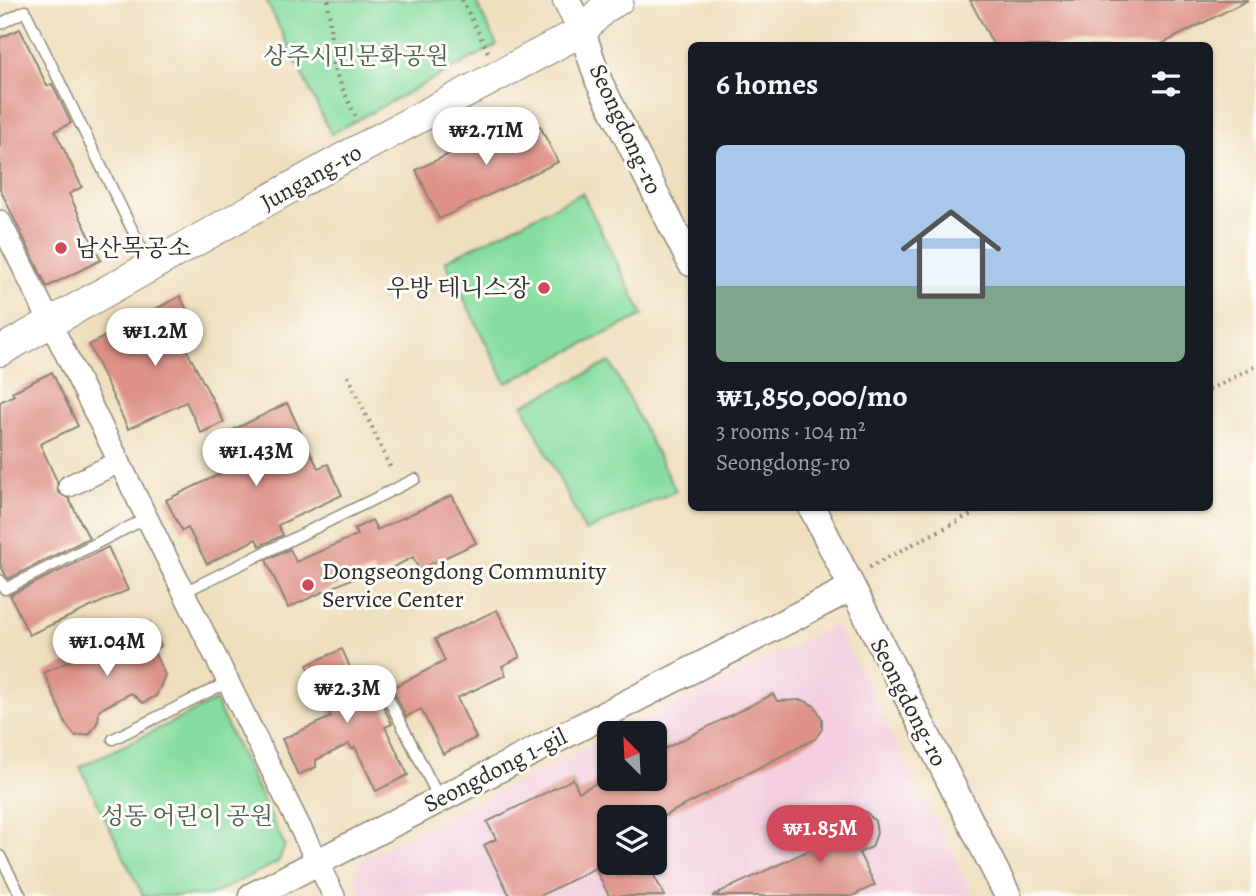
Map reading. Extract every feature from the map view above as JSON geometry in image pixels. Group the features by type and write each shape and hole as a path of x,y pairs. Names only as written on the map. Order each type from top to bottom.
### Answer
{"main road":[{"name":"Jungang-ro","path":"0,351 345,157 582,31 603,9 618,0"}],"street":[{"name":"Seongdong-ro","path":"566,0 582,31 599,82 688,257"},
{"path":"0,221 48,323 334,896"},
{"path":"69,486 119,462"},
{"name":"Seongdong-ro","path":"813,511 1007,896"},
{"name":"Seongdong 1-gil","path":"252,896 849,583"}],"lane":[{"path":"0,24 25,11 150,267"},
{"path":"184,592 415,479"},
{"path":"0,580 5,589 147,519"},
{"path":"113,739 228,682"},
{"path":"385,692 439,798"},
{"path":"0,856 21,896"}],"path":[{"path":"328,0 332,67 361,127"},
{"path":"462,0 488,52"},
{"path":"1213,388 1256,366"},
{"path":"348,376 400,486"},
{"path":"849,583 978,511"}],"shaded area":[{"path":"836,625 973,896 362,896 354,879 361,859 597,743 597,791 667,791 667,721 640,721"}],"green space":[{"name":"상주시민문화공원","path":"266,0 475,0 497,45 331,134"},
{"name":"우방 테니스장","path":"582,193 643,315 506,383 445,261"},
{"path":"610,362 676,491 585,531 523,405"},
{"name":"성동 어린이 공원","path":"215,701 285,846 278,862 209,896 143,896 80,767"}],"building":[{"path":"970,0 1248,0 1166,42 992,42"},
{"path":"20,29 47,86 52,84 71,123 55,131 82,187 69,194 101,260 47,287 0,189 0,38"},
{"path":"515,122 540,126 558,162 439,219 416,170"},
{"path":"180,296 197,331 181,339 224,422 201,433 186,402 128,429 89,345"},
{"path":"52,372 78,426 40,444 57,481 58,492 69,499 89,538 8,579 0,565 0,402 14,395 12,392"},
{"path":"287,403 318,468 328,464 342,495 278,525 283,535 260,546 256,539 207,564 188,528 182,531 166,500 245,462 229,432"},
{"path":"452,495 476,543 419,570 413,557 376,576 373,569 288,608 266,560 290,549 296,562 357,535 354,529 372,520 377,530"},
{"path":"108,547 128,590 29,635 10,595"},
{"path":"497,610 520,657 502,666 506,675 457,698 476,738 443,754 421,709 406,717 392,688 445,661 435,639"},
{"path":"150,623 161,646 153,650 165,675 156,696 143,703 131,693 99,710 98,721 90,734 75,736 66,724 44,673"},
{"path":"342,649 364,699 378,695 392,724 385,727 408,775 376,791 355,747 352,749 349,744 316,760 316,767 298,775 282,739 331,717 307,665"},
{"path":"773,694 777,701 803,700 815,706 822,719 822,729 815,739 667,814 667,805 597,805 597,872 595,868 540,896 510,896 484,845 496,839 487,822 573,779 579,792 597,783 597,791 667,791 667,747"},
{"path":"853,808 866,812 875,821 877,833 872,847 859,853 875,885 852,896 712,896 833,839 837,815"},
{"path":"598,875 654,875 665,896 609,896"}],"place":[{"name":"남산목공소","path":"61,248"},
{"name":"우방 테니스장","path":"544,288"},
{"name":"Dongseongdong Community Service Center","path":"308,585"}]}
